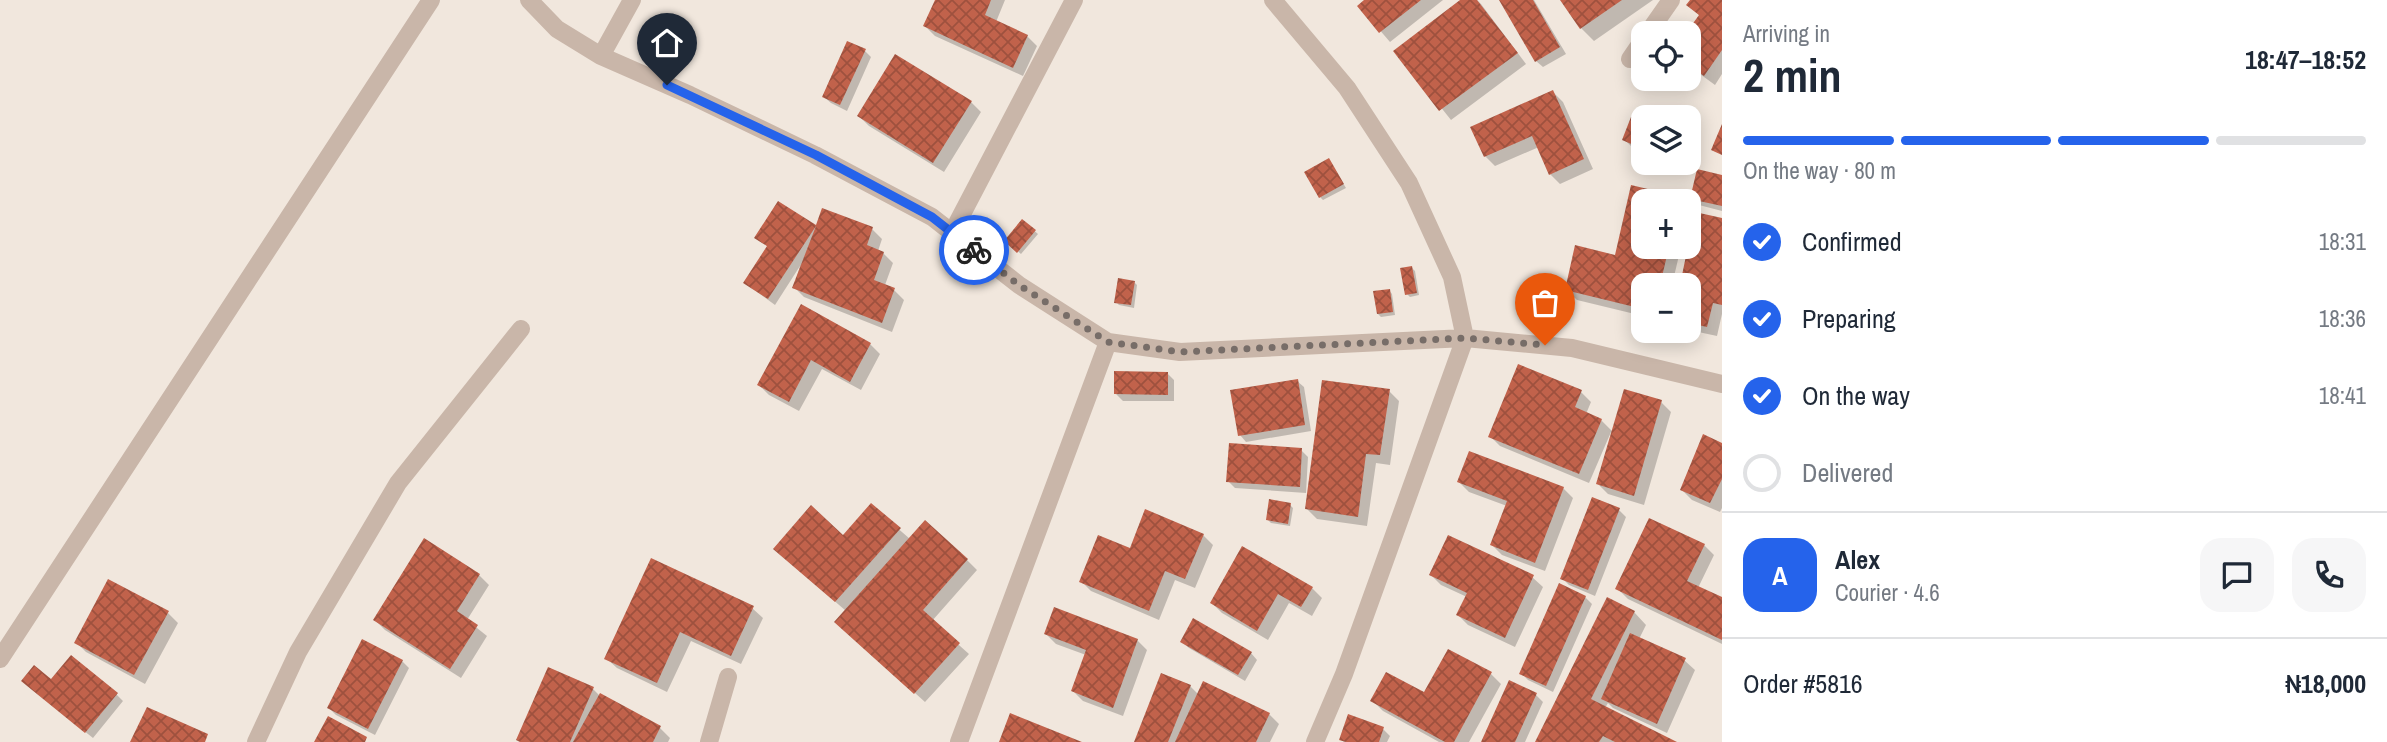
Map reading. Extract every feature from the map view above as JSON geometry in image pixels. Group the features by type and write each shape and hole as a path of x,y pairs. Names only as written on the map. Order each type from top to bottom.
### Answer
{"street":[{"path":"0,659 431,0"},
{"path":"529,0 557,29 601,55 816,155 932,217 1019,285 1108,342 1180,352 1465,338 1572,348 1722,384"},
{"path":"601,55 632,0"},
{"path":"952,233 1074,0"},
{"path":"1273,0 1347,88 1409,183 1452,277 1465,338 1345,674 1315,742"},
{"path":"1656,21 1671,0"},
{"path":"256,742 298,652 398,483 521,329"},
{"path":"960,742 1108,342"},
{"path":"709,742 728,677"}],"building":[{"path":"935,0 991,0 985,15 1028,35 1013,68 923,26"},
{"path":"1364,0 1421,0 1379,33 1357,6"},
{"path":"1460,0 1477,0 1518,53 1439,111 1393,51"},
{"path":"1499,0 1533,0 1560,47 1535,62"},
{"path":"1560,0 1622,0 1580,29"},
{"path":"1690,0 1722,0 1722,50 1704,76 1701,74 1701,21 1695,21 1699,15 1686,5"},
{"path":"847,41 866,49 840,105 822,97"},
{"path":"895,54 972,101 933,163 857,116"},
{"path":"1553,90 1584,159 1549,175 1532,136 1484,157 1470,127"},
{"path":"1631,117 1631,144 1622,140"},
{"path":"1722,124 1722,155 1711,150"},
{"path":"1329,158 1344,184 1319,198 1304,172"},
{"path":"1701,170 1722,175 1722,206 1701,201 1701,189 1692,189 1696,175 1701,175"},
{"path":"1631,185 1648,189 1631,189 1631,259 1666,259 1663,273 1631,273 1631,306 1565,290 1575,245 1615,255"},
{"path":"778,201 816,225 822,208 873,227 867,245 884,252 874,280 895,288 882,323 792,288 816,226 768,299 743,283 767,246 754,238"},
{"path":"1701,213 1722,218 1722,305 1713,303 1707,327 1701,326 1701,273 1682,273 1685,259 1701,259"},
{"path":"1022,219 1036,230 1017,253 1004,241"},
{"path":"1412,266 1417,293 1405,295 1400,268"},
{"path":"1118,278 1135,281 1131,305 1114,303"},
{"path":"1390,289 1393,312 1377,314 1373,291"},
{"path":"801,304 871,343 850,382 811,360 789,402 757,385"},
{"path":"1518,364 1582,390 1575,407 1602,419 1579,474 1488,437"},
{"path":"1114,371 1168,372 1168,395 1114,394"},
{"path":"1298,379 1305,425 1238,436 1230,390"},
{"path":"1322,380 1390,389 1380,455 1366,454 1358,517 1305,509"},
{"path":"1624,389 1662,400 1634,496 1596,484"},
{"path":"1703,434 1722,443 1722,479 1710,503 1680,490"},
{"path":"1229,443 1302,448 1300,487 1226,482"},
{"path":"1469,451 1564,487 1535,563 1490,545 1507,501 1457,482"},
{"path":"1592,497 1620,508 1588,590 1560,579"},
{"path":"1269,499 1291,503 1288,524 1266,520"},
{"path":"871,503 901,528 835,602 773,549 811,505 843,535"},
{"path":"1145,509 1204,534 1185,579 1165,571 1149,611 1079,582 1098,535 1130,548"},
{"path":"1649,518 1705,544 1687,581 1722,597 1722,640 1615,589"},
{"path":"925,520 968,559 923,610 960,643 914,694 834,622"},
{"path":"1448,535 1534,575 1505,638 1456,615 1467,593 1429,575"},
{"path":"424,538 480,574 457,611 478,625 450,669 373,620"},
{"path":"1242,546 1313,587 1301,607 1278,594 1257,631 1210,603"},
{"path":"651,558 754,606 731,656 680,632 657,683 604,659"},
{"path":"108,579 169,611 134,675 74,643"},
{"path":"1559,583 1586,596 1546,686 1519,674"},
{"path":"1607,597 1635,611 1591,699 1677,742 1615,742 1603,736 1599,742 1535,742"},
{"path":"1054,607 1138,639 1113,708 1071,691 1086,650 1044,634"},
{"path":"1193,618 1252,652 1238,675 1180,642"},
{"path":"1630,633 1686,658 1657,724 1601,699"},
{"path":"362,639 403,660 368,729 327,708"},
{"path":"1448,649 1492,672 1454,742 1445,742 1370,701 1386,672 1424,692"},
{"path":"71,655 118,693 85,733 21,681 34,665 51,679"},
{"path":"548,667 594,687 570,742 520,742 516,740"},
{"path":"1161,673 1191,685 1168,742 1134,742"},
{"path":"1509,680 1537,693 1515,742 1481,742"},
{"path":"1203,681 1270,713 1256,742 1175,742"},
{"path":"600,693 661,726 653,742 573,742"},
{"path":"147,707 208,734 205,742 130,742"},
{"path":"1010,713 1082,742 999,742"},
{"path":"1348,714 1384,727 1379,742 1339,740"},
{"path":"328,716 367,737 365,742 314,742"}],"way so far":[{"path":"974,250 1019,285 1108,342 1180,352 1465,338 1545,345"}],"route":[{"path":"667,85 816,155 932,217 974,250"}]}
